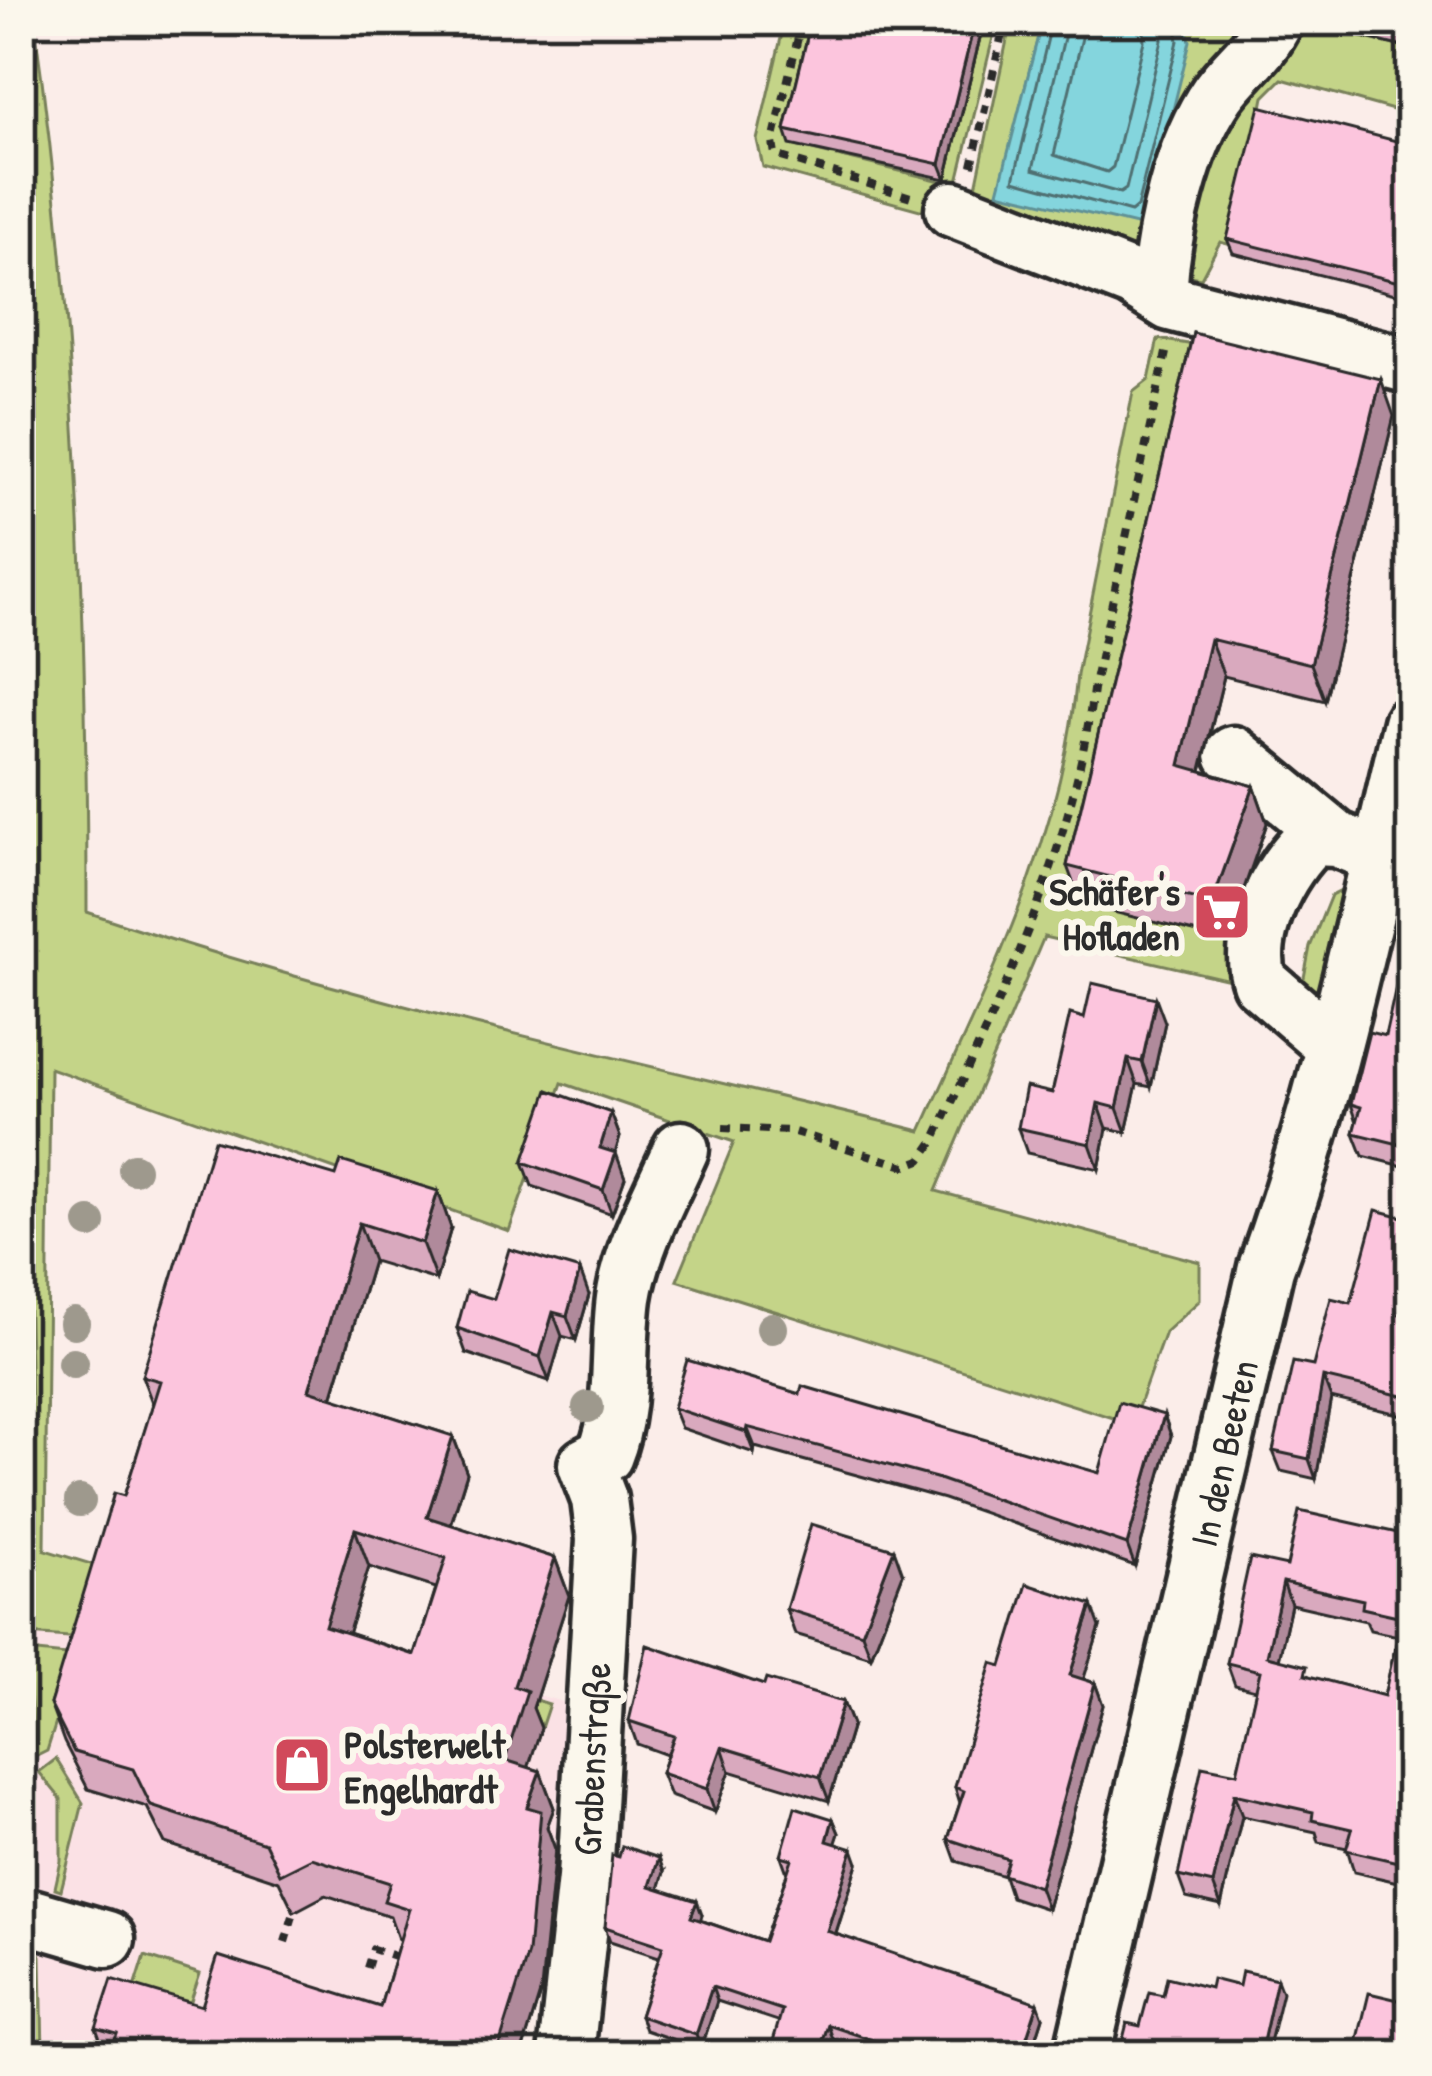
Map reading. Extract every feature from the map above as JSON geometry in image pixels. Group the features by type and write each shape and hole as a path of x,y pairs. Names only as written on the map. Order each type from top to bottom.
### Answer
{"street":[{"path":"1169,301 1162,261 1198,130 1219,92 1275,21"},
{"path":"961,212 1118,272 1169,301 1411,366"},
{"name":"In den Beeten","path":"1082,2055 1266,1268 1295,1189 1333,1045 1358,848 1411,723"},
{"path":"1233,754 1358,848"},
{"path":"1333,1045 1260,982 1255,946 1295,854 1313,838 1358,848"},
{"name":"Grabenstraße","path":"566,2055 585,1879 604,1539 599,1499 586,1465 605,1455 614,1432 625,1296 638,1246 681,1149"},
{"path":"21,1914 106,1939"}],"path":[{"path":"802,21 773,142 775,155 961,212 1005,21"},
{"path":"681,1149 689,1138 734,1125 791,1131 905,1166 921,1160 933,1144 1025,941 1055,862 1089,730 1169,301"},
{"path":"284,1942 302,1888"},
{"path":"367,1968 373,1949 408,1960"}],"shaded area":[{"path":"21,1544 566,1703 573,1731 576,1878 522,2055 21,2055"}],"green space":[{"path":"21,21 34,21 69,354 85,689 87,912 293,976 921,1131 996,965 1056,794 1133,392 1149,380 1158,339 1260,356 1081,903 1237,943 1234,981 1044,937 936,1191 1200,1262 1200,1300 1165,1332 1132,1424 677,1280 734,1142 562,1083 509,1231 50,1068 45,1550 549,1704 541,1728 212,1623 83,1638 28,1634 34,1545 21,948"},
{"path":"785,21 820,21 791,145 945,182 984,21 997,21 949,218 763,167 757,140"},
{"path":"1011,21 1042,21 999,191 1189,28 1184,21 1258,21 1150,264 975,192"},
{"path":"1294,21 1411,49 1411,115 1282,79 1264,97 1235,246 1220,242 1201,278 1182,275 1208,140"},
{"path":"1353,884 1322,1001 1302,988 1310,947 1331,895"},
{"path":"27,1651 77,1656 47,1751 35,1757"},
{"path":"56,1759 83,1803 61,1890 55,1888 61,1861 61,1799 39,1772"},
{"path":"36,1951 41,1956 43,2055 21,2049 22,1957"},
{"path":"145,1956 200,1974 180,2033 126,2016"}],"water":[{"path":"1042,21 1184,21 1190,41 1144,227 998,192"}],"building":[{"path":"811,21 975,21 940,164 785,130"},
{"path":"1350,21 1411,21 1411,36"},
{"path":"1411,100 1411,285 1227,239 1260,106 1400,142"},
{"path":"1193,333 1381,379 1311,664 1210,639 1180,765 1254,786 1212,903 1067,866"},
{"path":"1405,946 1411,947 1411,1147 1354,1133 1361,1107 1351,1104 1369,1032 1385,1036"},
{"path":"1092,983 1156,998 1142,1062 1128,1059 1117,1108 1098,1103 1090,1144 1018,1128 1026,1087 1052,1093 1070,1014 1084,1018"},
{"path":"548,1090 611,1113 600,1148 616,1153 603,1190 523,1162"},
{"path":"214,1140 336,1176 341,1161 438,1191 422,1243 359,1223 309,1390 453,1436 427,1517 555,1558 514,1686 527,1691 505,1760 540,1771 527,1807 541,1811 528,1953 496,2055 110,2055 117,2034 96,2028 112,1979 202,2006 218,1956 380,2007 409,1909 384,1901 390,1883 312,1858 280,1874 265,1843 151,1806 133,1769 74,1752 50,1704 114,1493 124,1496 160,1381 142,1376","holes":["355,1529 446,1558 415,1655 325,1626"]},
{"path":"1376,1210 1411,1219 1411,1264 1399,1314 1411,1317 1411,1398 1323,1377 1309,1459 1273,1451 1293,1362 1313,1366 1331,1298 1351,1303"},
{"path":"509,1249 580,1270 567,1316 553,1312 540,1357 457,1328 467,1291 494,1299"},
{"path":"687,1360 800,1394 802,1386 1099,1473 1119,1402 1164,1415 1127,1545 936,1478 747,1427 746,1432 673,1408"},
{"path":"1299,1511 1411,1536 1411,1756 1404,1784 1411,1786 1411,1865 1346,1850 1352,1829 1312,1820 1313,1812 1234,1794 1213,1884 1178,1876 1202,1766 1237,1773 1260,1671 1227,1663 1250,1558 1287,1566","holes":["1283,1582 1363,1600 1362,1608 1402,1617 1384,1696 1305,1675 1307,1666 1267,1656"]},
{"path":"811,1524 894,1549 862,1633 786,1609"},
{"path":"1027,1584 1092,1605 1070,1675 1095,1683 1039,1887 1003,1875 1008,1859 948,1839 964,1791 955,1787 992,1663 1002,1666"},
{"path":"647,1645 764,1685 766,1679 843,1702 820,1777 722,1747 707,1789 661,1773 674,1736 629,1721"},
{"path":"795,1807 833,1819 827,1841 853,1849 827,1931 1038,2003 1021,2055 890,2055 893,2047 828,2025 818,2055 769,2055 782,2010 712,1987 696,2035 640,2016 663,1946 605,1927 612,1855 619,1857 622,1846 659,1858 650,1886 697,1901 691,1917 764,1942 792,1859 781,1856"},
{"path":"1242,1971 1277,1979 1260,2055 1119,2055 1127,2023 1140,2026 1149,1992 1163,1995 1167,1977 1210,1988 1212,1979 1239,1986"},
{"path":"1369,1993 1411,2003 1411,2055 1354,2055"}],"place":[{"name":"Schäfer's Hofladen","path":"1222,912"},
{"name":"Polsterwelt Engelhardt","path":"302,1765"}]}
